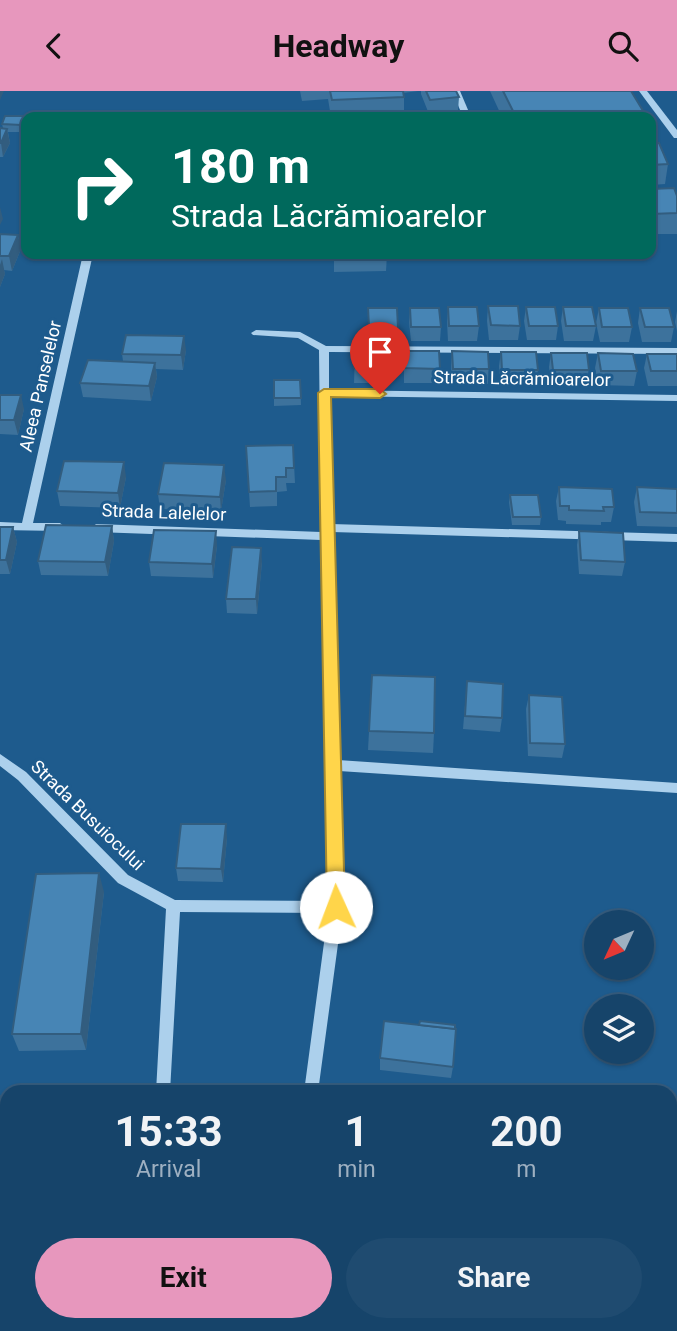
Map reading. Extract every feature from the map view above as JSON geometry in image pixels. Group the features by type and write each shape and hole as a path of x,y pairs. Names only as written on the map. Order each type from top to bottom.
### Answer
{"street":[{"path":"456,91 465,112"},
{"path":"643,91 677,136"},
{"name":"Aleea Panselelor","path":"27,526 87,259"},
{"path":"256,333 300,335 324,349 677,351"},
{"path":"312,1085 336,907 324,349"},
{"name":"Strada Lăcrămioarelor","path":"324,393 677,398"},
{"name":"Strada Lalelelor","path":"0,526 677,538"},
{"name":"Strada Busuiocului","path":"0,758 46,800 123,879 173,906"},
{"path":"332,765 677,788"},
{"path":"163,1085 173,906 336,907"}],"building":[{"path":"330,91 403,91 404,97 332,100"},
{"path":"426,91 456,91 459,97 430,100"},
{"path":"503,91 631,91 644,112 514,112"},
{"path":"5,116 21,116 21,125 2,124"},
{"path":"0,128 7,129 1,143 0,143"},
{"path":"656,143 659,143 668,164 656,165"},
{"path":"674,188 677,213 656,214 656,189"},
{"path":"0,234 18,235 9,256 0,256"},
{"path":"488,306 518,306 520,326 491,325"},
{"path":"448,307 477,307 479,326 449,326"},
{"path":"526,307 555,307 558,326 529,326"},
{"path":"563,307 592,307 596,326 566,326"},
{"path":"368,308 397,308 398,328 369,327"},
{"path":"410,308 439,308 441,327 411,327"},
{"path":"599,308 628,308 632,327 602,327"},
{"path":"640,308 669,308 674,327 645,327"},
{"path":"126,335 184,336 181,355 122,354"},
{"path":"355,351 390,351 390,369 354,368"},
{"path":"404,351 439,351 440,369 404,368"},
{"path":"452,351 488,352 489,369 453,369"},
{"path":"501,352 536,352 538,370 502,370"},
{"path":"551,353 587,353 589,370 553,370"},
{"path":"598,353 633,354 637,371 601,371"},
{"path":"647,354 677,354 677,371 651,371"},
{"path":"88,360 155,363 149,386 80,383"},
{"path":"274,380 300,380 301,398 274,398"},
{"path":"0,395 21,395 14,420 0,420"},
{"path":"293,445 294,468 286,468 286,477 276,477 276,491 249,492 246,446"},
{"path":"64,461 124,462 118,493 57,491"},
{"path":"164,463 224,465 220,497 158,494"},
{"path":"559,487 612,489 614,507 603,507 604,511 569,510 569,506 560,506"},
{"path":"637,487 677,489 677,513 640,512"},
{"path":"510,495 538,495 541,517 513,517"},
{"path":"46,525 112,526 105,562 38,561"},
{"path":"0,527 13,527 6,560 0,560"},
{"path":"154,530 216,531 212,564 149,562"},
{"path":"579,531 623,533 625,562 581,560"},
{"path":"232,547 261,548 256,599 226,599"},
{"path":"372,675 435,677 434,733 369,731"},
{"path":"467,681 503,684 502,718 465,716"},
{"path":"529,695 562,697 565,744 530,743"},
{"path":"181,824 226,824 221,869 176,868"},
{"path":"99,873 81,1034 12,1034 36,874"},
{"path":"384,1021 456,1029 453,1067 380,1058"},
{"path":"420,1021 455,1025 455,1029 419,1025"}],"route":[{"path":"336,907 324,393 380,394"}]}
